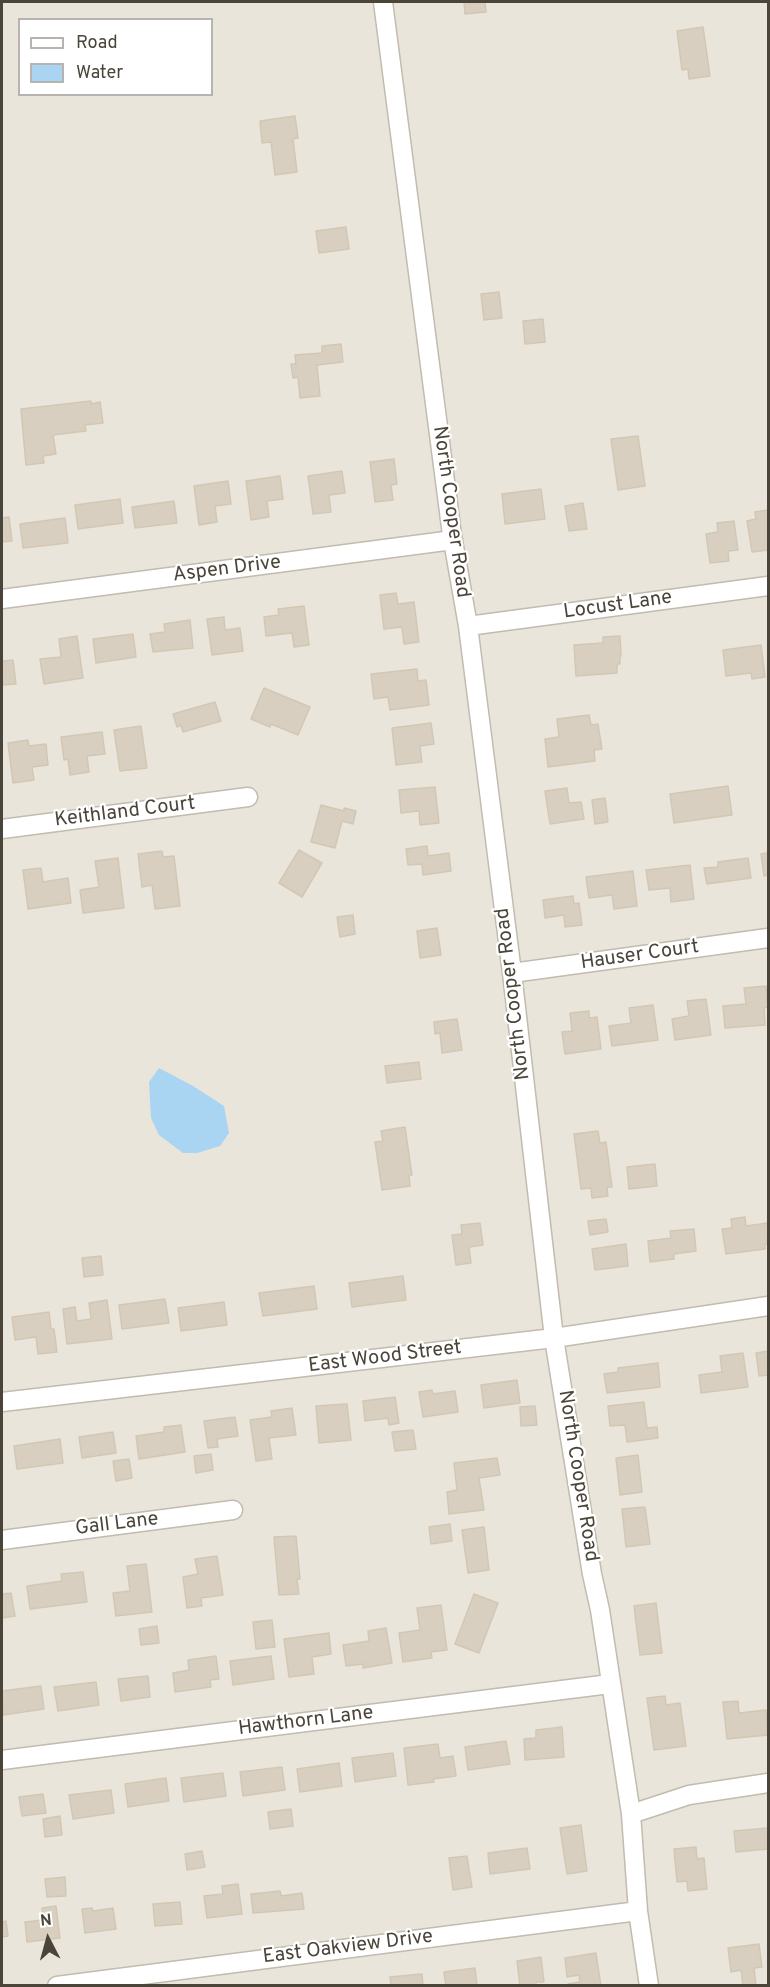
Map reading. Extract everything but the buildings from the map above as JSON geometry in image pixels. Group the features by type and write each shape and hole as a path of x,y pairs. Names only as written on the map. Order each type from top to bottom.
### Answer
{"street":[{"name":"North Cooper Road","path":"383,2 453,540 468,626 512,973 554,1338 592,1574 600,1610 631,1814 638,1911 649,1986"},
{"name":"Aspen Drive","path":"2,599 453,540"},
{"name":"Locust Lane","path":"468,626 768,586"},
{"name":"Keithland Court","path":"2,828 248,797"},
{"name":"Hauser Court","path":"512,973 768,938"},
{"name":"East Wood Street","path":"2,1402 554,1338 768,1306"},
{"name":"Gall Lane","path":"2,1540 233,1510"},
{"name":"Hawthorn Lane","path":"2,1760 610,1684"},
{"path":"631,1814 689,1794 768,1783"},
{"name":"East Oakview Drive","path":"57,1986 638,1911"}],"shaded area":[{"path":"2,2 382,2 553,1337 2,1400"},
{"path":"387,2 768,2 768,1985 653,1985 558,1341"},
{"path":"553,1341 607,1681 647,1985 2,1985 2,1404"}],"water":[{"path":"159,1068 224,1106 229,1133 220,1146 197,1153 183,1153 159,1135 151,1118 149,1082"}]}
